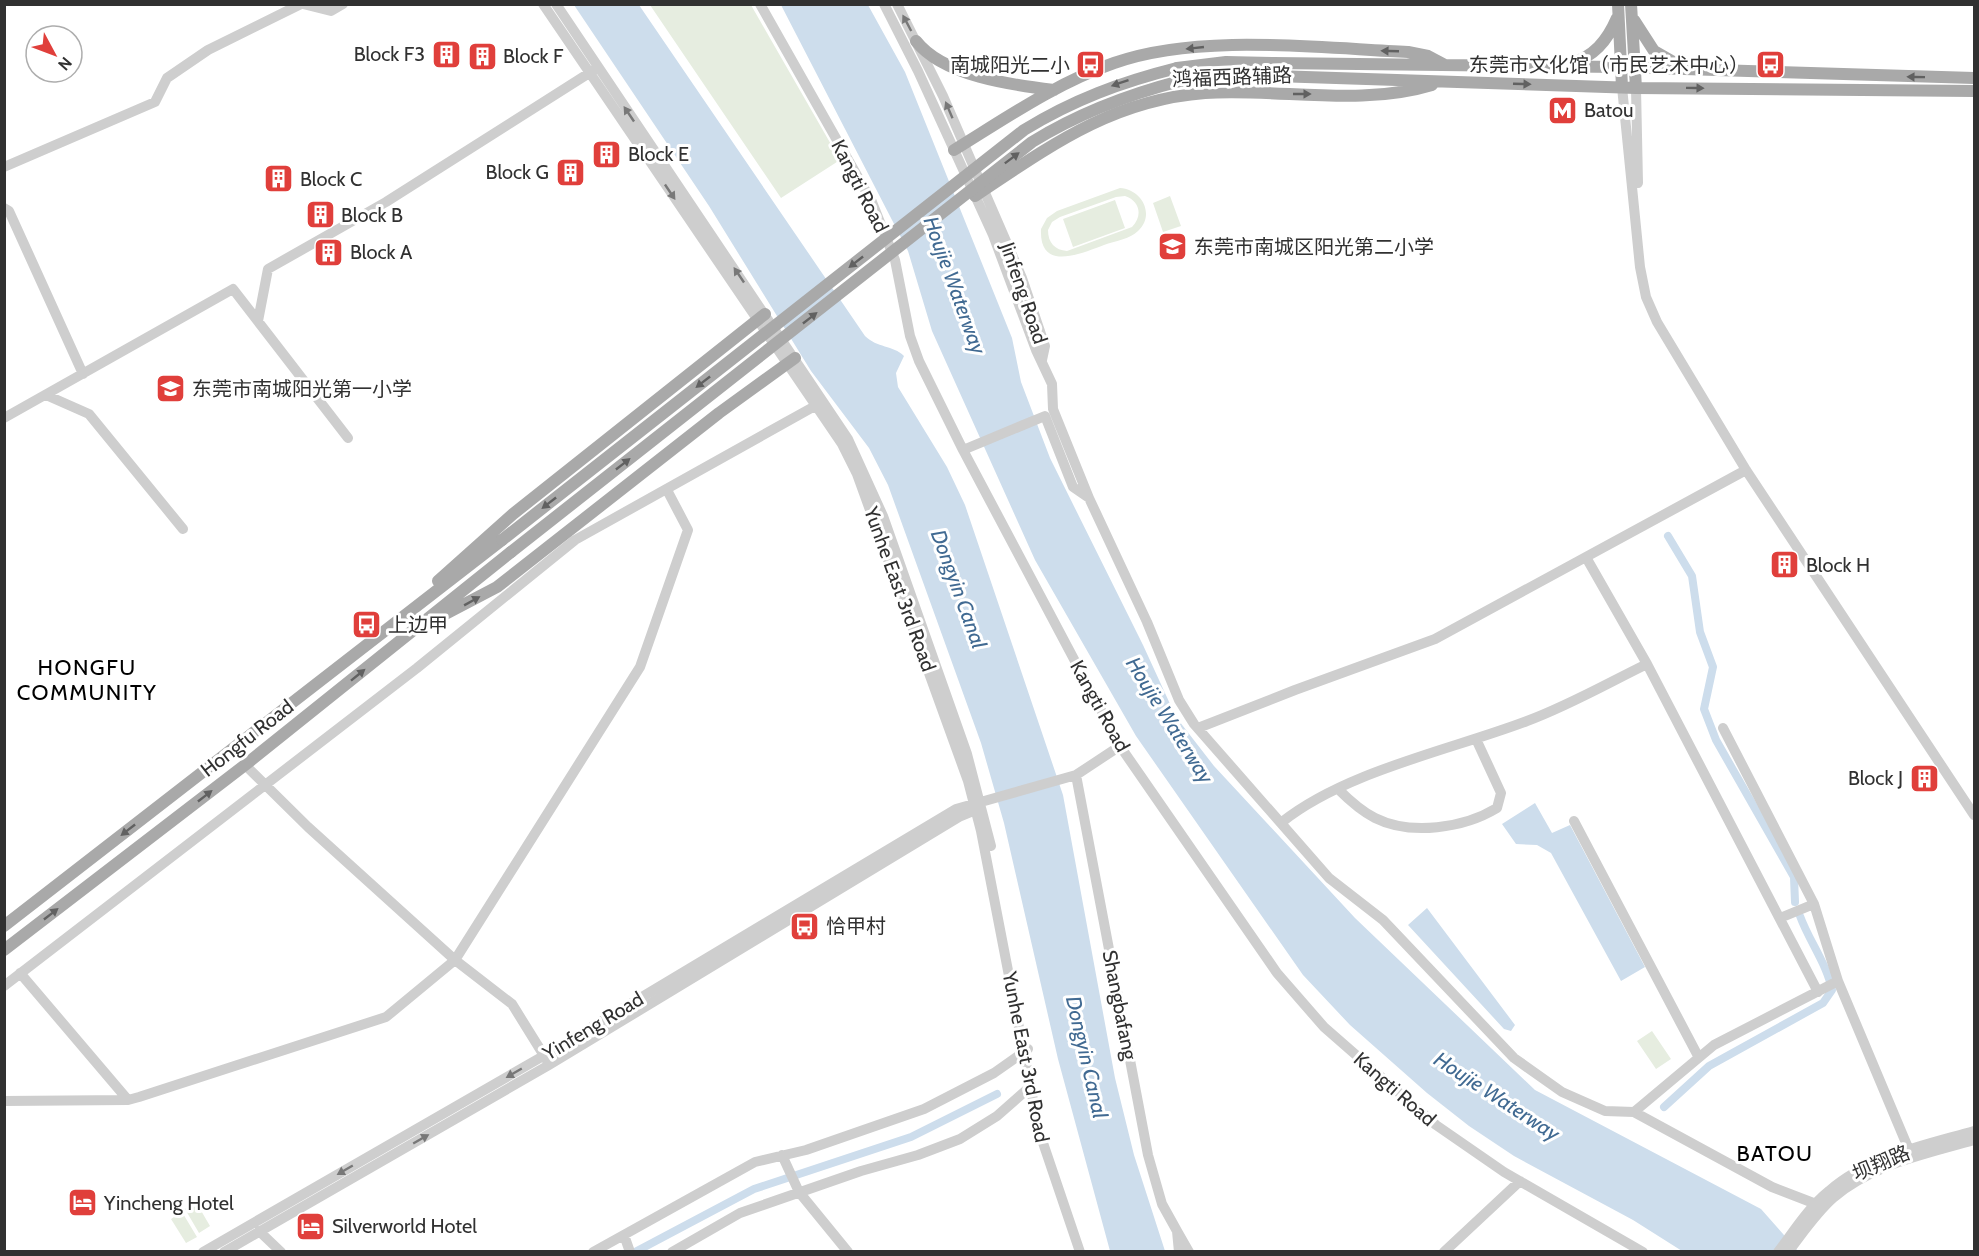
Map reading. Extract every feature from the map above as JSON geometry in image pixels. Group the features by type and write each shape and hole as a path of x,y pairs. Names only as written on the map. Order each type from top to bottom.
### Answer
{"main road":[{"path":"1562,67 1582,60 1597,50 1610,34 1618,9"},
{"path":"1618,9 1622,87"},
{"path":"1632,10 1636,88"},
{"path":"1632,10 1654,51 1689,70"},
{"path":"916,41 930,56 952,67 988,78 1054,90"},
{"name":"鸿福西路辅路","path":"959,147 1054,90 1116,62 1162,52 1219,46 1408,52 1428,56 1446,66"},
{"path":"1178,75 1226,62 1620,67 1974,78"},
{"path":"1178,75 1636,88 1974,91"},
{"name":"Hongfu Road","path":"4,926 502,540 1024,130 1086,96 1124,81 1178,75"},
{"name":"Hongfu Road","path":"4,950 245,765 511,552 1032,142 1093,108 1178,75"},
{"name":"鸿福西路辅路","path":"980,193 1090,123 1170,97 1207,93 1396,94 1442,82"},
{"path":"406,614 487,536 761,317"},
{"path":"419,626 498,587 791,361"}],"street":[{"path":"4,167 155,102 166,78 208,50 302,4 331,11 343,4"},
{"name":"Yunhe East 3rd Road","path":"543,4 593,70 791,361 848,439 876,498 977,804 1045,1128 1087,1251"},
{"name":"Yunhe East 3rd Road","path":"556,4 593,70"},
{"name":"Kangti Road","path":"760,4 872,202 895,261 914,349 963,450 1120,746 1266,958 1305,1008 1415,1107 1466,1147 1520,1181 1643,1251"},
{"name":"Jinfeng Road","path":"884,4 959,147"},
{"name":"Jinfeng Road","path":"897,4 916,41 980,193 1036,350 1052,384 1053,409 1089,498 1147,622 1179,700 1198,728 1329,878 1383,920 1514,1058 1562,1092 1605,1111 1634,1112"},
{"path":"258,321 268,269 386,202 593,70"},
{"path":"1622,87 1640,267 1647,297 1657,322 1746,470 1974,815"},
{"path":"1636,88 1640,267"},
{"path":"4,208 9,211 83,374"},
{"path":"4,418 233,289 348,438"},
{"name":"Yunhe East 3rd Road","path":"791,361 815,406 842,444 876,520 977,804"},
{"path":"46,395 89,414 183,529"},
{"path":"4,986 265,785 575,540 815,406"},
{"path":"963,450 1045,416 1073,487 1089,498"},
{"path":"1198,728 1435,639 1587,559 1746,470"},
{"path":"4,1101 128,1100 386,1017 455,960 640,667 688,530 667,490"},
{"path":"1587,559 1647,664 1818,992"},
{"path":"1282,822 1300,808 1338,789 1529,721 1647,664"},
{"path":"1723,729 1814,904 1838,981 1910,1150"},
{"path":"1338,789 1351,802 1375,818 1407,827 1449,826 1481,818 1497,808 1501,793 1476,739"},
{"name":"Yinfeng Road","path":"224,1251 959,817 977,804 1076,775 1120,746"},
{"path":"245,765 455,960 512,1004 547,1060"},
{"name":"Shangbafang","path":"1076,775 1148,1155 1162,1204 1189,1251"},
{"path":"1575,821 1698,1056"},
{"path":"1780,918 1814,904"},
{"path":"20,973 128,1100"},
{"path":"1816,1204 1772,1187 1634,1112 1698,1056 1838,981"},
{"path":"593,1251 627,1243 755,1162 784,1159 924,1109 994,1073 1027,1050"},
{"name":"Yunhe East 3rd Road","path":"1027,1050 1039,1131 1080,1251"},
{"name":"Yinfeng Road","path":"203,1251 547,1060"},
{"path":"672,1251 740,1213 797,1187 918,1155 960,1139 997,1116 1031,1086"},
{"name":"坝翔路","path":"1806,1222 1816,1204 1827,1192 1849,1176 1910,1150 1974,1131"},
{"name":"坝翔路","path":"1806,1222 1832,1198 1854,1183 1900,1162 1974,1140"},
{"path":"784,1159 797,1187 848,1251"},
{"path":"1444,1251 1520,1181"},
{"path":"1778,1251 1806,1222"},
{"path":"1788,1251 1806,1222"},
{"path":"260,1231 280,1251"},
{"name":"Shangbafang","path":"1177,1231 1179,1251"}],"shaded area":[{"path":"650,5 751,5 840,160 781,198"},
{"path":"1120,188 1128,189 1140,198 1146,210 1146,217 1138,231 1131,236 1064,257 1054,256 1042,243 1041,229 1047,218 1057,211","holes":["1116,197 1130,198 1137,205 1139,214 1132,227 1067,251 1059,249 1051,242 1048,230 1052,222 1060,217"]},
{"path":"1170,196 1181,226 1163,232 1153,203"},
{"path":"1115,200 1125,228 1073,247 1063,219"},
{"path":"1652,1031 1671,1059 1656,1069 1637,1041"},
{"path":"196,1202 210,1226 199,1233 185,1209"},
{"path":"182,1212 197,1237 186,1243 171,1219"}],"water":[{"name":"Dongyin Canal","path":"574,5 639,5 865,336 904,356 896,373 898,387 947,467 965,505 1063,795 1115,1078 1134,1155 1165,1251 1110,1251 1058,1059 1004,823 981,743 888,485 869,448 811,371 709,206"},
{"name":"Houjie Waterway","path":"781,5 868,5 905,72 1012,338 1021,382 1050,458 1143,645 1176,717 1214,766 1355,918 1535,1090 1761,1209 1798,1251 1682,1251 1633,1220 1514,1156 1469,1126 1427,1093 1350,1025 1303,975 1136,736 1035,560 932,331 908,251"},
{"path":"1535,803 1552,833 1570,825 1645,967 1621,981 1551,853 1537,845 1516,844 1502,824"},
{"path":"1427,908 1515,1025 1511,1031 1504,1029 1408,925"}],"waterway":[{"path":"1668,536 1692,576 1700,632 1713,667 1704,709 1716,740 1794,877 1795,902"},
{"path":"1664,1107 1709,1066 1823,1003 1832,990 1830,980 1800,916"},
{"path":"635,1252 754,1189 911,1137 997,1094"}],"place":[{"name":"Block F3","path":"446,54"},
{"name":"Block F","path":"482,56"},
{"name":"南城阳光二小","path":"1091,65"},
{"name":"东莞市文化馆（市民艺术中心）","path":"1770,65"},
{"name":"Batou","path":"1563,110"},
{"name":"Block E","path":"607,154"},
{"name":"Block G","path":"570,172"},
{"name":"Block C","path":"279,179"},
{"name":"Block B","path":"320,215"},
{"name":"东莞市南城区阳光第二小学","path":"1173,247"},
{"name":"Block A","path":"329,252"},
{"name":"东莞市南城阳光第一小学","path":"171,389"},
{"name":"Block H","path":"1785,565"},
{"name":"上边甲","path":"367,625"},
{"name":"Block J","path":"1924,778"},
{"name":"恰甲村","path":"805,926"},
{"name":"Yincheng Hotel","path":"83,1203"},
{"name":"Silverworld Hotel","path":"311,1226"}],"district":[{"name":"HONGFU COMMUNITY","path":"87,680"},
{"name":"BATOU","path":"1775,1153"}]}
